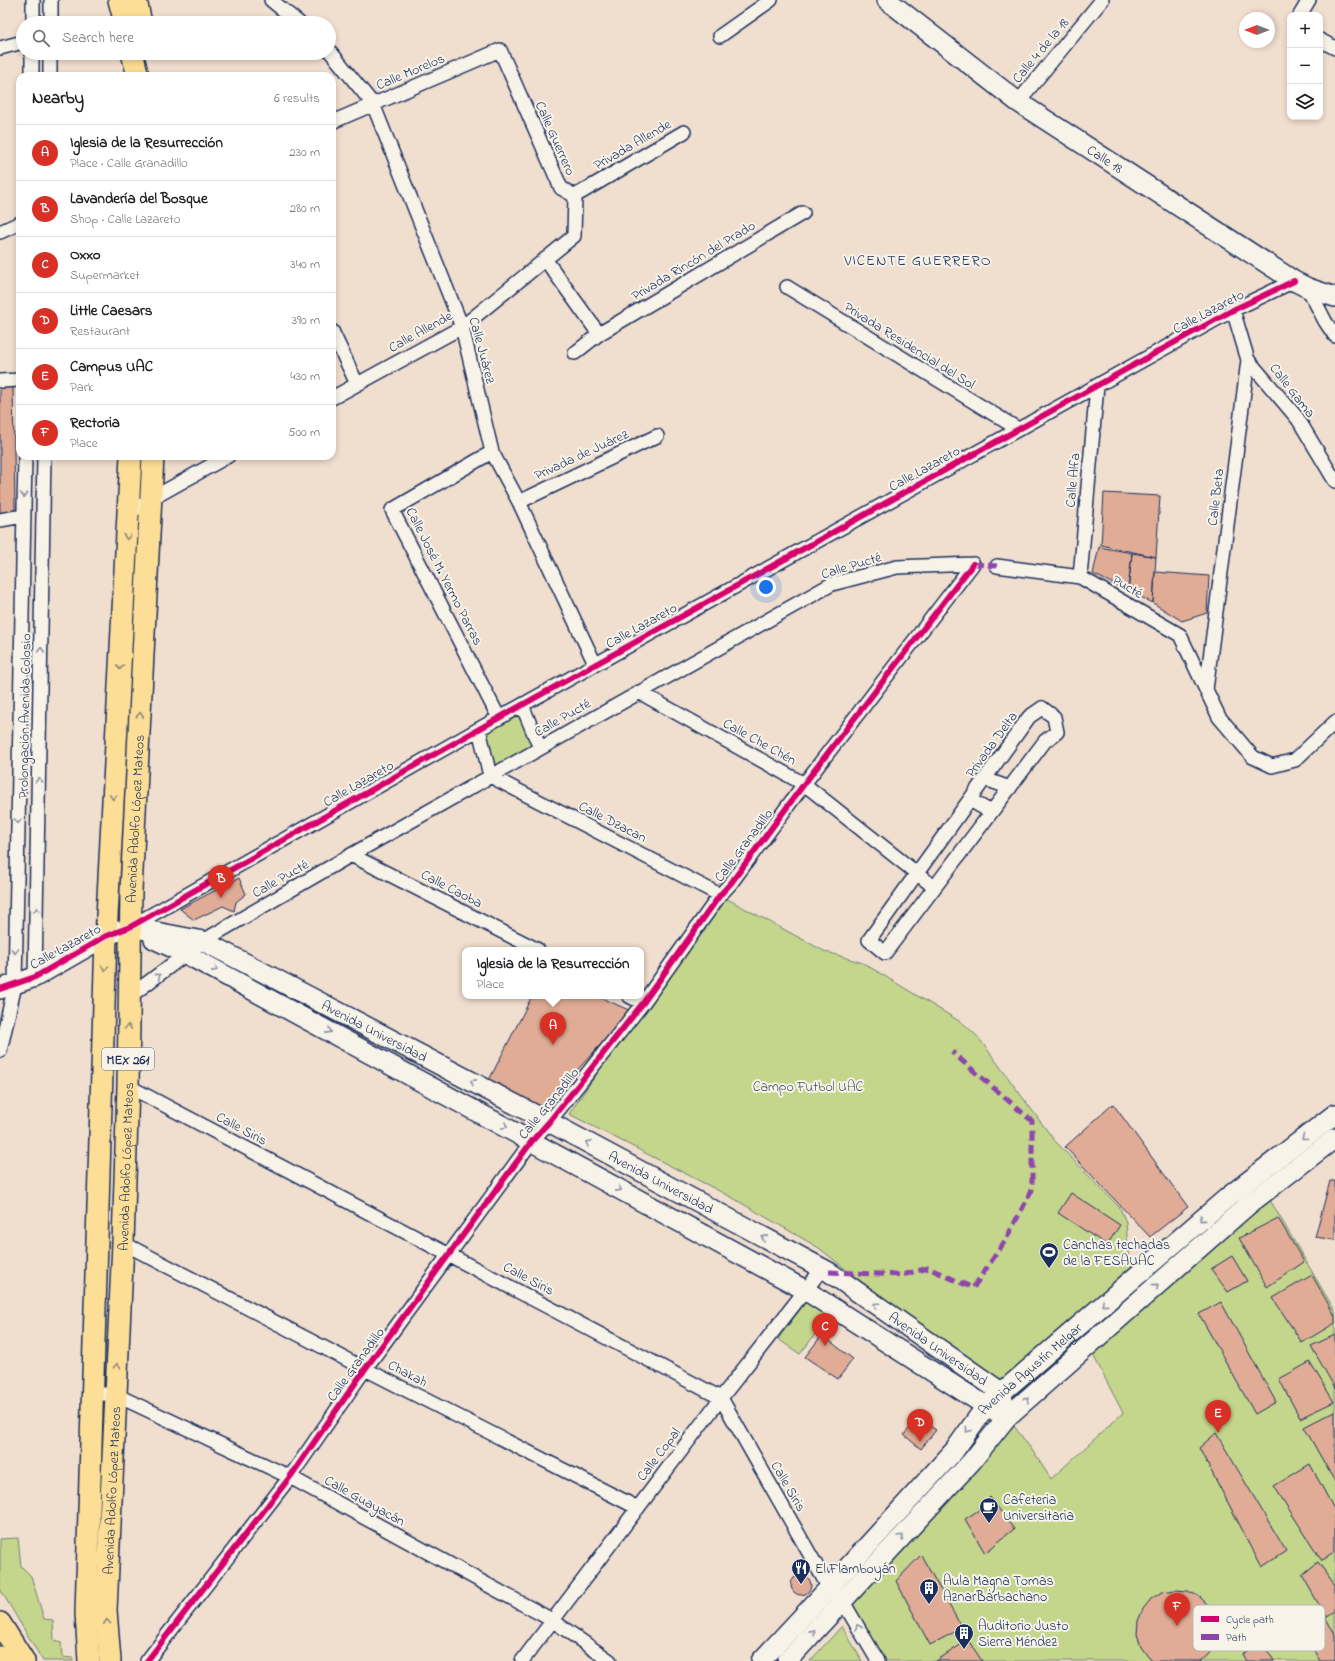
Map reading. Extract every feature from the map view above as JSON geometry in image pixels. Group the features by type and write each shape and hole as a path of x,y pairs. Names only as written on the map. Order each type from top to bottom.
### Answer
{"main road":[{"path":"118,0 122,16"},
{"path":"136,0 139,16"},
{"path":"134,60 137,72"},
{"path":"149,60 151,72"},
{"name":"Avenida Adolfo López Mateos","path":"89,1661 86,1612 106,936 131,460"},
{"name":"Avenida Adolfo López Mateos","path":"110,1661 106,1610 123,1243 128,1086 130,927 153,460"},
{"path":"0,1622 24,1661"},
{"path":"0,1657 3,1661"}],"street":[{"path":"33,0 33,16"},
{"path":"51,0 51,16"},
{"path":"271,0 290,16"},
{"path":"720,36 771,0"},
{"name":"Calle 18","path":"887,0 1018,102 1301,284 1335,297"},
{"name":"Calle 4 de la 18","path":"1018,102 1102,0"},
{"path":"1302,12 1309,0"},
{"path":"1323,42 1335,48"},
{"path":"0,48 16,44"},
{"name":"Calle Morelos","path":"336,120 500,50"},
{"name":"Calle Guerrero","path":"500,50 561,188 575,196"},
{"name":"Calle Juárez","path":"336,59 373,104 462,327 492,452 519,502 595,664"},
{"path":"32,60 32,72"},
{"path":"50,60 50,72"},
{"name":"Privada Allende","path":"575,196 684,132"},
{"name":"Calle Allende","path":"336,396 462,327 574,236 575,196"},
{"name":"Privada Rincón del Prado","path":"575,353 599,334 803,213"},
{"path":"0,232 16,226"},
{"path":"545,259 599,334"},
{"path":"1301,284 1335,336"},
{"name":"Calle Lazareto","path":"7,987 36,977 106,936 130,927 595,664 1233,310 1301,284"},
{"name":"Privada Residencial del Sol","path":"786,287 1018,430"},
{"name":"Calle Beta","path":"1206,690 1248,360 1233,310"},
{"path":"336,339 357,384"},
{"name":"Calle Gama","path":"1248,360 1298,419 1335,481"},
{"path":"0,381 16,380"},
{"name":"Calle Alfa","path":"1080,577 1097,386"},
{"name":"Privada de Juárez","path":"519,502 657,436"},
{"name":"Calle José M. Yermo Parras","path":"492,452 392,510 499,718"},
{"path":"0,1052 7,987 24,460"},
{"name":"Prolongación Avenida Colosio","path":"36,977 44,460"},
{"path":"128,514 151,499 221,460"},
{"path":"0,520 23,516"},
{"name":"Calle Pucté","path":"129,997 203,941 350,855 832,584 897,568 973,564"},
{"name":"Calle Granadillo","path":"147,1661 290,1477 365,1369 532,1141 549,1122 643,1003 720,894 731,883 804,784 973,564"},
{"name":"Pucté","path":"997,566 1080,577 1180,635 1206,690"},
{"path":"1206,690 1219,717 1253,756 1272,766 1295,760 1335,722"},
{"name":"Calle Che Chén","path":"639,692 804,784 934,887"},
{"path":"522,705 540,748"},
{"name":"Privada Delta","path":"1042,708 1054,717 1057,732 1045,741 1010,788 885,953 869,940 1029,717 1042,708"},
{"path":"479,729 490,776"},
{"name":"Calle Dzacan","path":"490,776 720,894"},
{"path":"985,779 1010,788"},
{"path":"970,800 991,812"},
{"name":"Calle Caoba","path":"350,855 532,947"},
{"name":"Avenida Universidad","path":"130,927 203,941 549,1122 822,1269 1001,1392 1007,1417"},
{"name":"Avenida Universidad","path":"130,927 186,954 804,1290 986,1406 1007,1417"},
{"path":"635,999 643,1003"},
{"name":"Calle Siris","path":"128,1086 721,1398 836,1594 878,1661"},
{"name":"Avenida Agustín Melgar","path":"787,1661 836,1594 954,1451 986,1406 1228,1197 1335,1114"},
{"name":"Avenida Agustín Melgar","path":"761,1661 836,1594 972,1461 1007,1417 1248,1205 1335,1138"},
{"name":"Chakah","path":"123,1243 365,1369 638,1508"},
{"name":"Calle Copal","path":"522,1661 721,1398 804,1290 822,1269"},
{"name":"Calle Guayacán","path":"92,1393 116,1396 290,1477 552,1620 610,1661"}],"green space":[{"path":"521,708 537,747 491,773 482,730"},
{"name":"Campo Futbol UAC","path":"720,895 824,951 863,963 964,1024 978,1037 1054,1140 1120,1208 1126,1222 1129,1262 1138,1275 1001,1392 819,1248 731,1197 569,1114"},
{"path":"1270,1200 1335,1311 1335,1661 878,1661 842,1600 1007,1417 1032,1450 1051,1479 1123,1413 1091,1351"},
{"path":"807,1300 829,1316 800,1354 778,1339"},
{"path":"18,1538 21,1566 31,1576 44,1619 53,1620 54,1640 61,1642 62,1657 73,1658 73,1661 43,1661 0,1589 0,1539"},
{"path":"842,1626 862,1661 810,1661"}],"building":[{"path":"13,385 15,511 0,514 0,386"},
{"path":"1104,493 1160,496 1156,557 1101,545"},
{"path":"1099,547 1132,553 1128,591 1093,574"},
{"path":"1132,553 1156,557 1153,603 1128,591"},
{"path":"1155,572 1209,576 1207,613 1182,621 1153,603"},
{"path":"239,878 246,894 236,902 234,911 223,906 194,920 180,909"},
{"path":"530,999 604,999 631,1011 541,1110 489,1080"},
{"path":"1113,1104 1188,1207 1150,1237 1065,1147"},
{"path":"1330,1181 1335,1181 1335,1240 1315,1237"},
{"path":"1071,1193 1120,1225 1107,1245 1058,1213"},
{"path":"1278,1218 1304,1262 1267,1287 1239,1238"},
{"path":"1232,1256 1247,1281 1228,1292 1211,1269"},
{"path":"1312,1275 1335,1316 1335,1323 1302,1343 1273,1298"},
{"path":"1221,1302 1276,1402 1255,1414 1199,1314"},
{"path":"822,1335 853,1359 838,1379 805,1357"},
{"path":"1335,1335 1335,1388 1311,1346"},
{"path":"1310,1362 1334,1402 1300,1418 1279,1379"},
{"path":"1335,1411 1335,1482 1304,1427"},
{"path":"913,1424 922,1430 927,1424 936,1430 921,1449 904,1435"},
{"path":"1216,1433 1286,1551 1262,1567 1199,1448"},
{"path":"1310,1464 1335,1511 1335,1552 1322,1561 1274,1486"},
{"name":"Cafeteria Universitaria","path":"990,1497 1014,1529 985,1553 965,1519 979,1510"},
{"name":"Aula Magna Tomas AznarBarbachano","path":"921,1555 962,1628 930,1645 896,1581"},
{"path":"1318,1562 1335,1585 1335,1611 1326,1617 1325,1605 1319,1605 1302,1575"},
{"name":"El Flamboyán","path":"801,1575 808,1578 811,1585 808,1592 801,1595 794,1592 791,1585 794,1578"},
{"path":"1175,1590 1188,1591 1200,1597 1208,1605 1193,1605 1193,1651 1210,1651 1201,1661 1153,1661 1141,1647 1137,1634 1138,1621 1143,1609 1151,1599 1162,1592"},
{"path":"1325,1616 1335,1635 1335,1661 1320,1661 1314,1651 1325,1651"},
{"name":"Auditorio Justo Sierra Méndez","path":"968,1640 982,1661 936,1661"},
{"path":"1247,1651 1268,1651 1274,1661 1246,1661 1242,1654"}],"marked path":[{"path":"973,564 997,566"},
{"path":"829,1272 902,1275 928,1268 973,1288 1005,1241 1032,1190 1032,1121 952,1052"}],"cycle path":[{"path":"0,989 35,977 106,936 130,927 479,729 1233,310 1294,281"},
{"path":"147,1661 290,1477 365,1369 532,1141 549,1122 643,1003 720,895 731,883 804,784 973,564"}],"place":[{"name":"Lavandería del Bosque","path":"221,898"},
{"name":"Iglesia de la Resurrección","path":"553,1045"},
{"name":"Canchas techadas de la FESAUAC","path":"1049,1269"},
{"name":"Oxxo","path":"825,1346"},
{"name":"Campus UAC","path":"1218,1433"},
{"name":"Little Caesars","path":"920,1442"},
{"name":"Cafeteria Universitaria","path":"989,1524"},
{"name":"El Flamboyán","path":"801,1585"},
{"name":"Aula Magna Tomas AznarBarbachano","path":"929,1605"},
{"name":"Rectoria","path":"1177,1626"},
{"name":"Auditorio Justo Sierra Méndez","path":"964,1650"}],"district":[{"name":"VICENTE GUERRERO","path":"918,260"}]}
